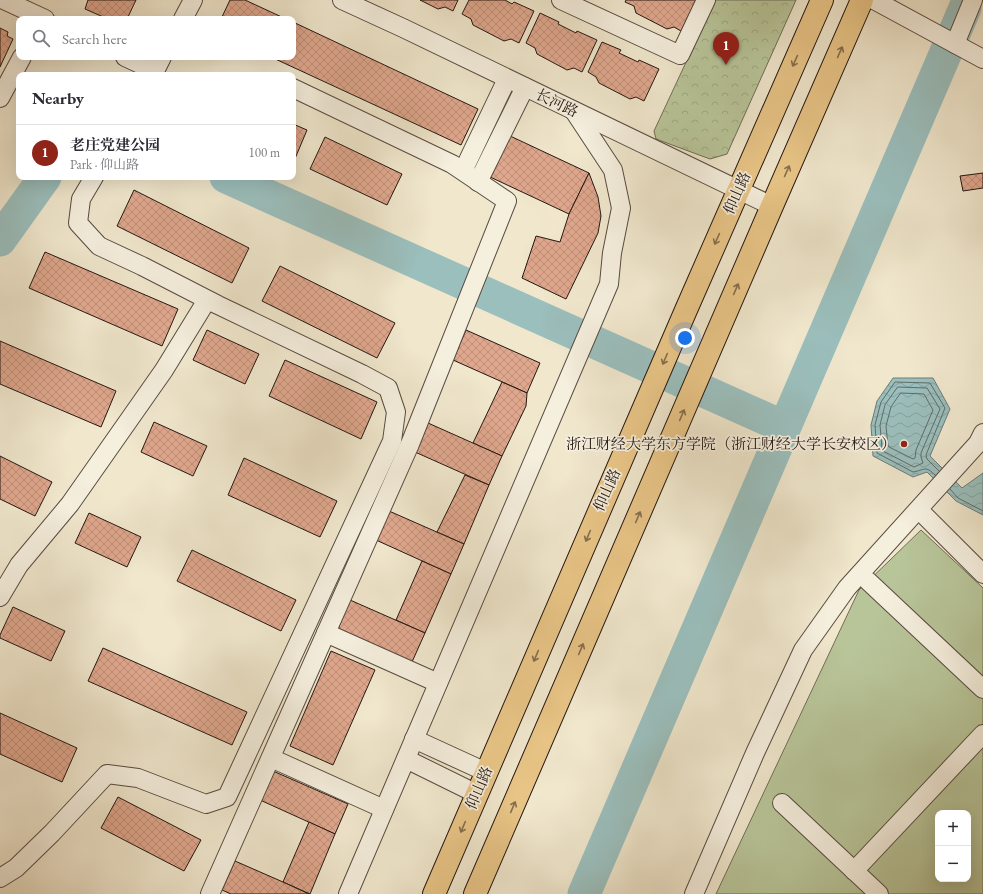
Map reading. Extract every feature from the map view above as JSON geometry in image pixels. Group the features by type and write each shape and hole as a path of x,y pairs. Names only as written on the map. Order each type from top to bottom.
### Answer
{"main road":[{"name":"仰山路","path":"434,894 631,436 822,0"},
{"path":"475,894 720,325 862,0"}],"street":[{"path":"4,0 37,16"},
{"path":"185,16 193,0"},
{"name":"长河路","path":"342,0 375,7 507,78 772,206"},
{"path":"562,0 680,55 706,0"},
{"path":"955,44 973,0"},
{"path":"879,3 983,59"},
{"path":"1,95 20,60"},
{"path":"133,60 156,68"},
{"path":"463,171 507,78"},
{"path":"478,182 525,87"},
{"path":"210,894 410,444 507,202 452,164 296,89"},
{"path":"348,894 609,284 612,253 621,208 613,170 574,111"},
{"path":"0,878 16,868 52,833 107,774 138,778 206,804 227,797 392,441 396,412 388,388 99,246 78,224 81,199 92,180"},
{"path":"0,596 19,565 70,504 164,370 207,300"},
{"path":"694,894 755,753 803,650 847,588 978,443 983,432"},
{"path":"919,510 983,574"},
{"path":"868,582 983,689"},
{"path":"326,633 438,683"},
{"path":"854,871 983,734"},
{"path":"414,739 486,772"},
{"path":"271,758 384,809"},
{"path":"406,759 477,794"},
{"path":"782,803 879,894"}],"green space":[{"path":"715,0 796,0 727,154 710,159 656,139 654,131"},
{"path":"921,530 983,588 983,894 716,894 859,590"}],"water":[{"path":"893,378 933,378 950,409 930,456 962,488 983,473 983,515 956,501 927,472 913,477 873,456 871,425 877,401"}],"building":[{"path":"88,0 136,0 128,16 101,16 85,9"},
{"path":"230,0 245,0 280,16 222,16"},
{"path":"420,0 458,0 453,11 445,7 438,9"},
{"path":"469,0 505,0 512,4 514,2 534,11 519,43 511,39 504,41 473,25 471,19 462,14"},
{"path":"626,0 696,0 681,31 674,27 667,29 636,13 634,6 625,2"},
{"path":"540,13 559,22 558,24 576,33 577,31 597,40 582,72 574,68 567,70 537,54 535,48 526,43"},
{"path":"296,23 478,109 461,145 277,60 296,60"},
{"path":"0,28 8,32 7,36 13,39 0,67"},
{"path":"602,42 621,50 619,53 638,62 639,60 659,69 644,101 636,97 630,99 599,83 596,77 588,72"},
{"path":"296,125 307,130 296,156"},
{"path":"508,135 589,173 569,214 488,176"},
{"path":"325,137 402,174 387,205 310,169"},
{"path":"589,173 598,197 601,216 598,233 566,299 522,278 536,236 560,242 569,214"},
{"path":"983,173 983,188 963,191 960,176"},
{"path":"134,190 249,248 232,283 117,226"},
{"path":"45,252 178,309 162,346 29,288"},
{"path":"280,266 395,323 377,358 262,301"},
{"path":"207,330 259,354 245,384 193,360"},
{"path":"466,330 540,363 527,393 453,360"},
{"path":"0,341 116,391 101,427 0,384"},
{"path":"285,360 377,402 361,439 269,396"},
{"path":"502,382 527,393 526,406 502,456 473,443"},
{"path":"154,422 207,446 193,476 141,452"},
{"path":"428,423 502,456 489,485 415,452"},
{"path":"0,456 52,482 35,516 0,499"},
{"path":"244,458 337,501 320,537 228,495"},
{"path":"465,475 489,485 464,544 437,532"},
{"path":"389,511 464,544 451,574 376,540"},
{"path":"89,513 141,537 127,567 75,543"},
{"path":"192,550 296,600 281,631 177,581"},
{"path":"422,561 451,574 425,633 396,620"},
{"path":"350,600 425,633 412,662 338,629"},
{"path":"13,607 65,631 51,661 0,638"},
{"path":"103,648 247,712 232,745 88,681"},
{"path":"331,651 375,670 333,765 290,746"},
{"path":"0,713 77,748 62,782 0,754"},
{"path":"273,771 348,804 335,834 260,800"},
{"path":"118,797 201,840 184,871 101,828"},
{"path":"309,822 335,834 310,894 283,882"},
{"path":"235,861 309,894 231,894 222,890"}],"waterway":[{"path":"584,894 965,8"},
{"path":"0,240 43,180"},
{"path":"233,180 784,427"}],"place":[{"name":"老庄党建公园","path":"726,65"},
{"name":"浙江财经大学东方学院（浙江财经大学长安校区）","path":"904,444"}]}
